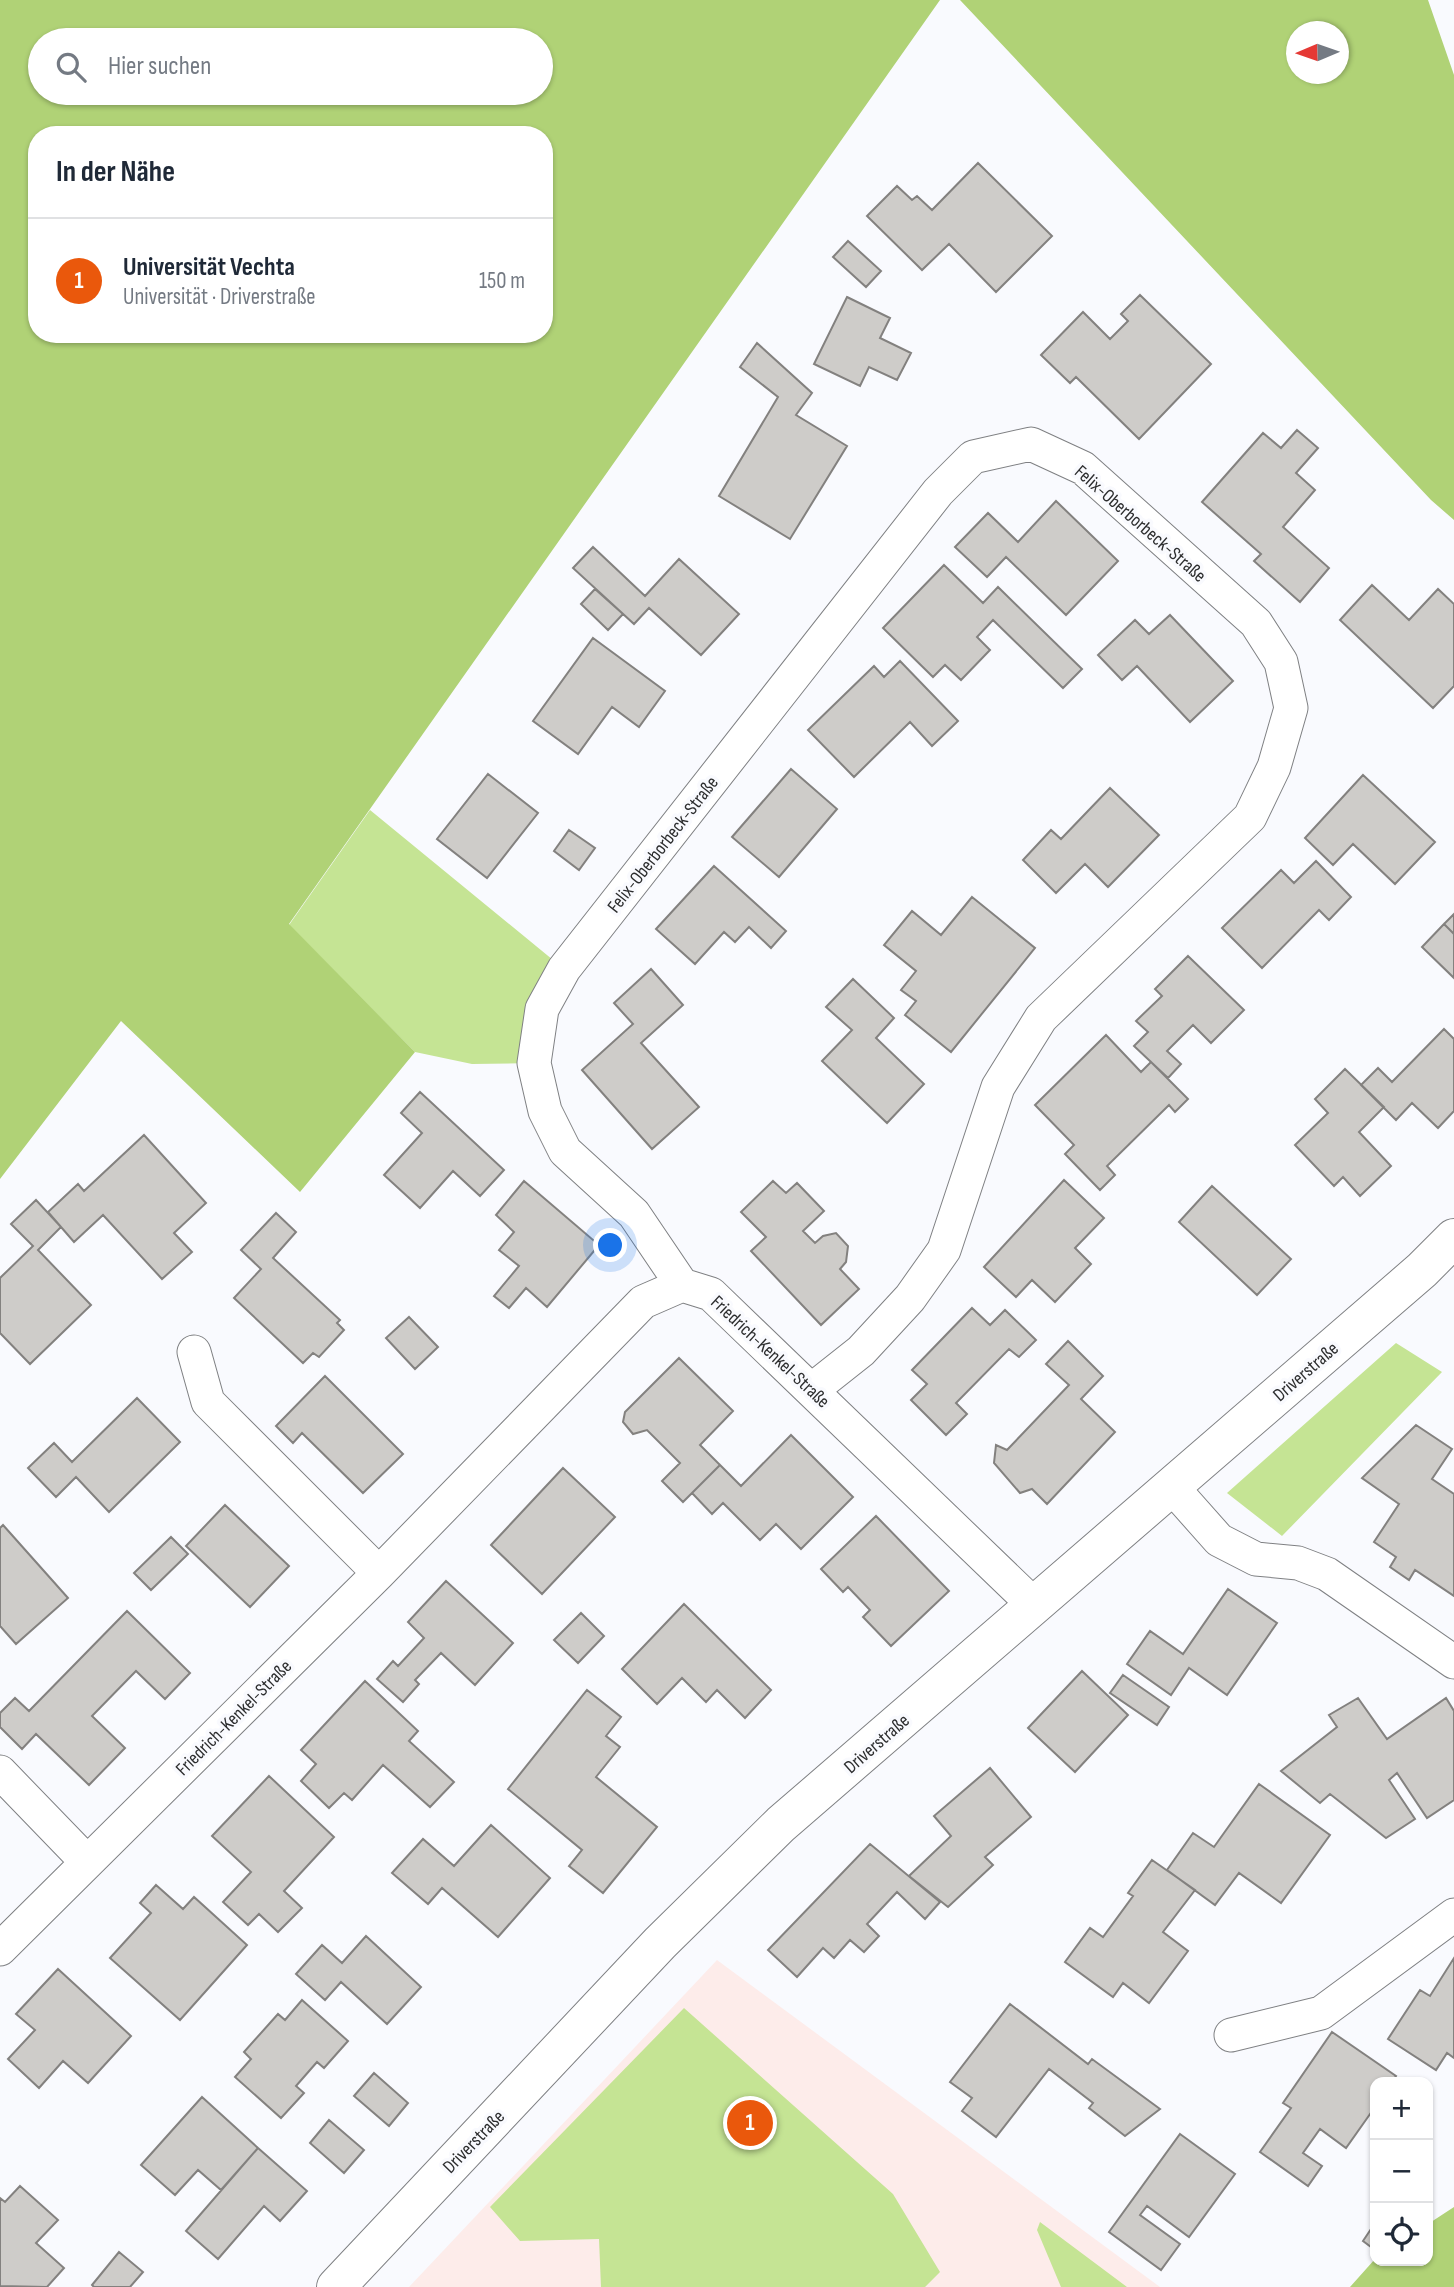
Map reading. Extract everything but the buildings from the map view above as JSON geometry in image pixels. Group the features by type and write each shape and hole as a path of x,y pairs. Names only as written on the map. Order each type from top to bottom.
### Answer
{"street":[{"name":"Felix-Oberborbeck-Straße","path":"682,1285 634,1214 565,1151 545,1111 534,1063 542,1009 564,969 938,492 973,457 1031,444 1083,468 1256,623 1281,662 1292,708 1274,767 1250,817 1041,1018 998,1087 944,1250 910,1298 861,1351 813,1389"},
{"name":"Driverstraße","path":"336,2287 660,1943 781,1824 1035,1606 1454,1238"},
{"name":"Friedrich-Kenkel-Straße","path":"0,1950 379,1573 643,1302 682,1285 711,1294 813,1389 1035,1606"},
{"path":"194,1352 208,1402 379,1573"},
{"path":"1171,1487 1219,1540 1256,1559 1298,1563 1327,1574 1454,1662"},
{"path":"0,1772 87,1862"},
{"path":"1231,2035 1321,2013 1454,1916"}],"shaded area":[{"path":"717,1960 1160,2287 409,2287"}],"green space":[{"path":"0,0 940,0 289,924 415,1052 300,1192 121,1021 0,1179"},
{"path":"960,0 1428,0 1454,75 1454,520 1431,500"},
{"path":"370,810 564,969 534,1063 472,1064 415,1052 289,925"},
{"path":"1396,1343 1442,1372 1282,1536 1227,1493"},
{"path":"684,2008 893,2194 940,2272 925,2287 601,2287 599,2239 520,2241 490,2207"},
{"path":"1454,2207 1454,2287 1350,2287 1370,2265 1433,2266 1433,2221"},
{"path":"1040,2222 1127,2287 1061,2287 1037,2230"}],"place":[{"name":"Universität Vechta","path":"750,2123"}]}
